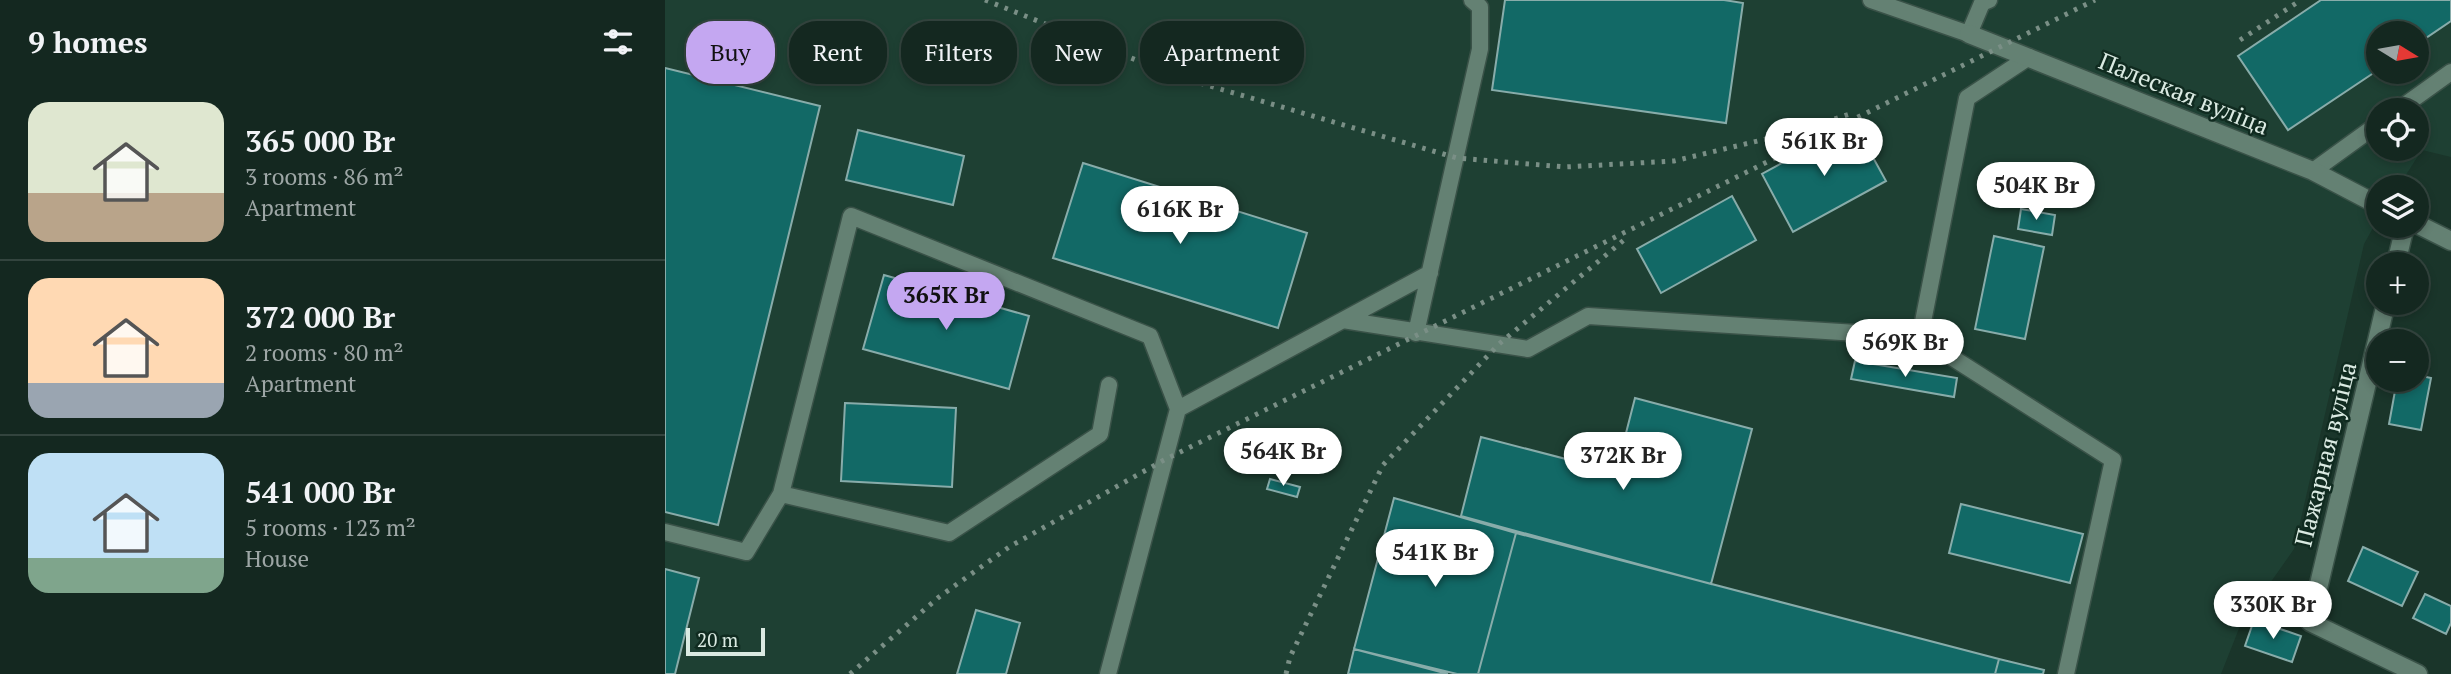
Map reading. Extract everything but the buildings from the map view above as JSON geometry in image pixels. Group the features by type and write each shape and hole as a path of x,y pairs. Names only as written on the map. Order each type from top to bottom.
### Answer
{"street":[{"name":"Палеская вуліца","path":"1969,34 2313,171 2366,199"},
{"path":"2429,230 2451,241"},
{"name":"Пажарная вуліца","path":"2383,315 2310,622 2418,674"}],"lane":[{"path":"1416,333 1480,49 1479,7 1472,0"},
{"path":"1871,0 1898,4 1969,34 1982,3 1989,0"},
{"path":"1920,337 1967,98 2029,57"},
{"path":"2415,98 2451,72"},
{"path":"2313,171 2366,133"},
{"path":"665,533 746,552 781,494 851,216 1150,336 1178,409 1108,674"},
{"path":"1178,409 1430,273"},
{"path":"1343,320 1528,349 1588,316 1920,337 2113,460 2066,674"},
{"path":"781,494 949,533 1100,434 1109,385"}],"shaded area":[{"path":"665,0 2451,0 2451,157 2429,152 2429,98 2366,98 2366,161 2415,161 2406,175 2366,175 2367,238 2294,549 2240,626 2221,674 665,674"}],"railway":[{"path":"985,0 1179,77 1457,158 1565,167 1674,161 1787,134 1853,113"},
{"path":"850,674 939,597 1009,547 1164,460 2095,0"},
{"path":"2240,40 2301,0"},
{"path":"1286,674 1290,657 1383,465 1499,344 1624,240"}]}
